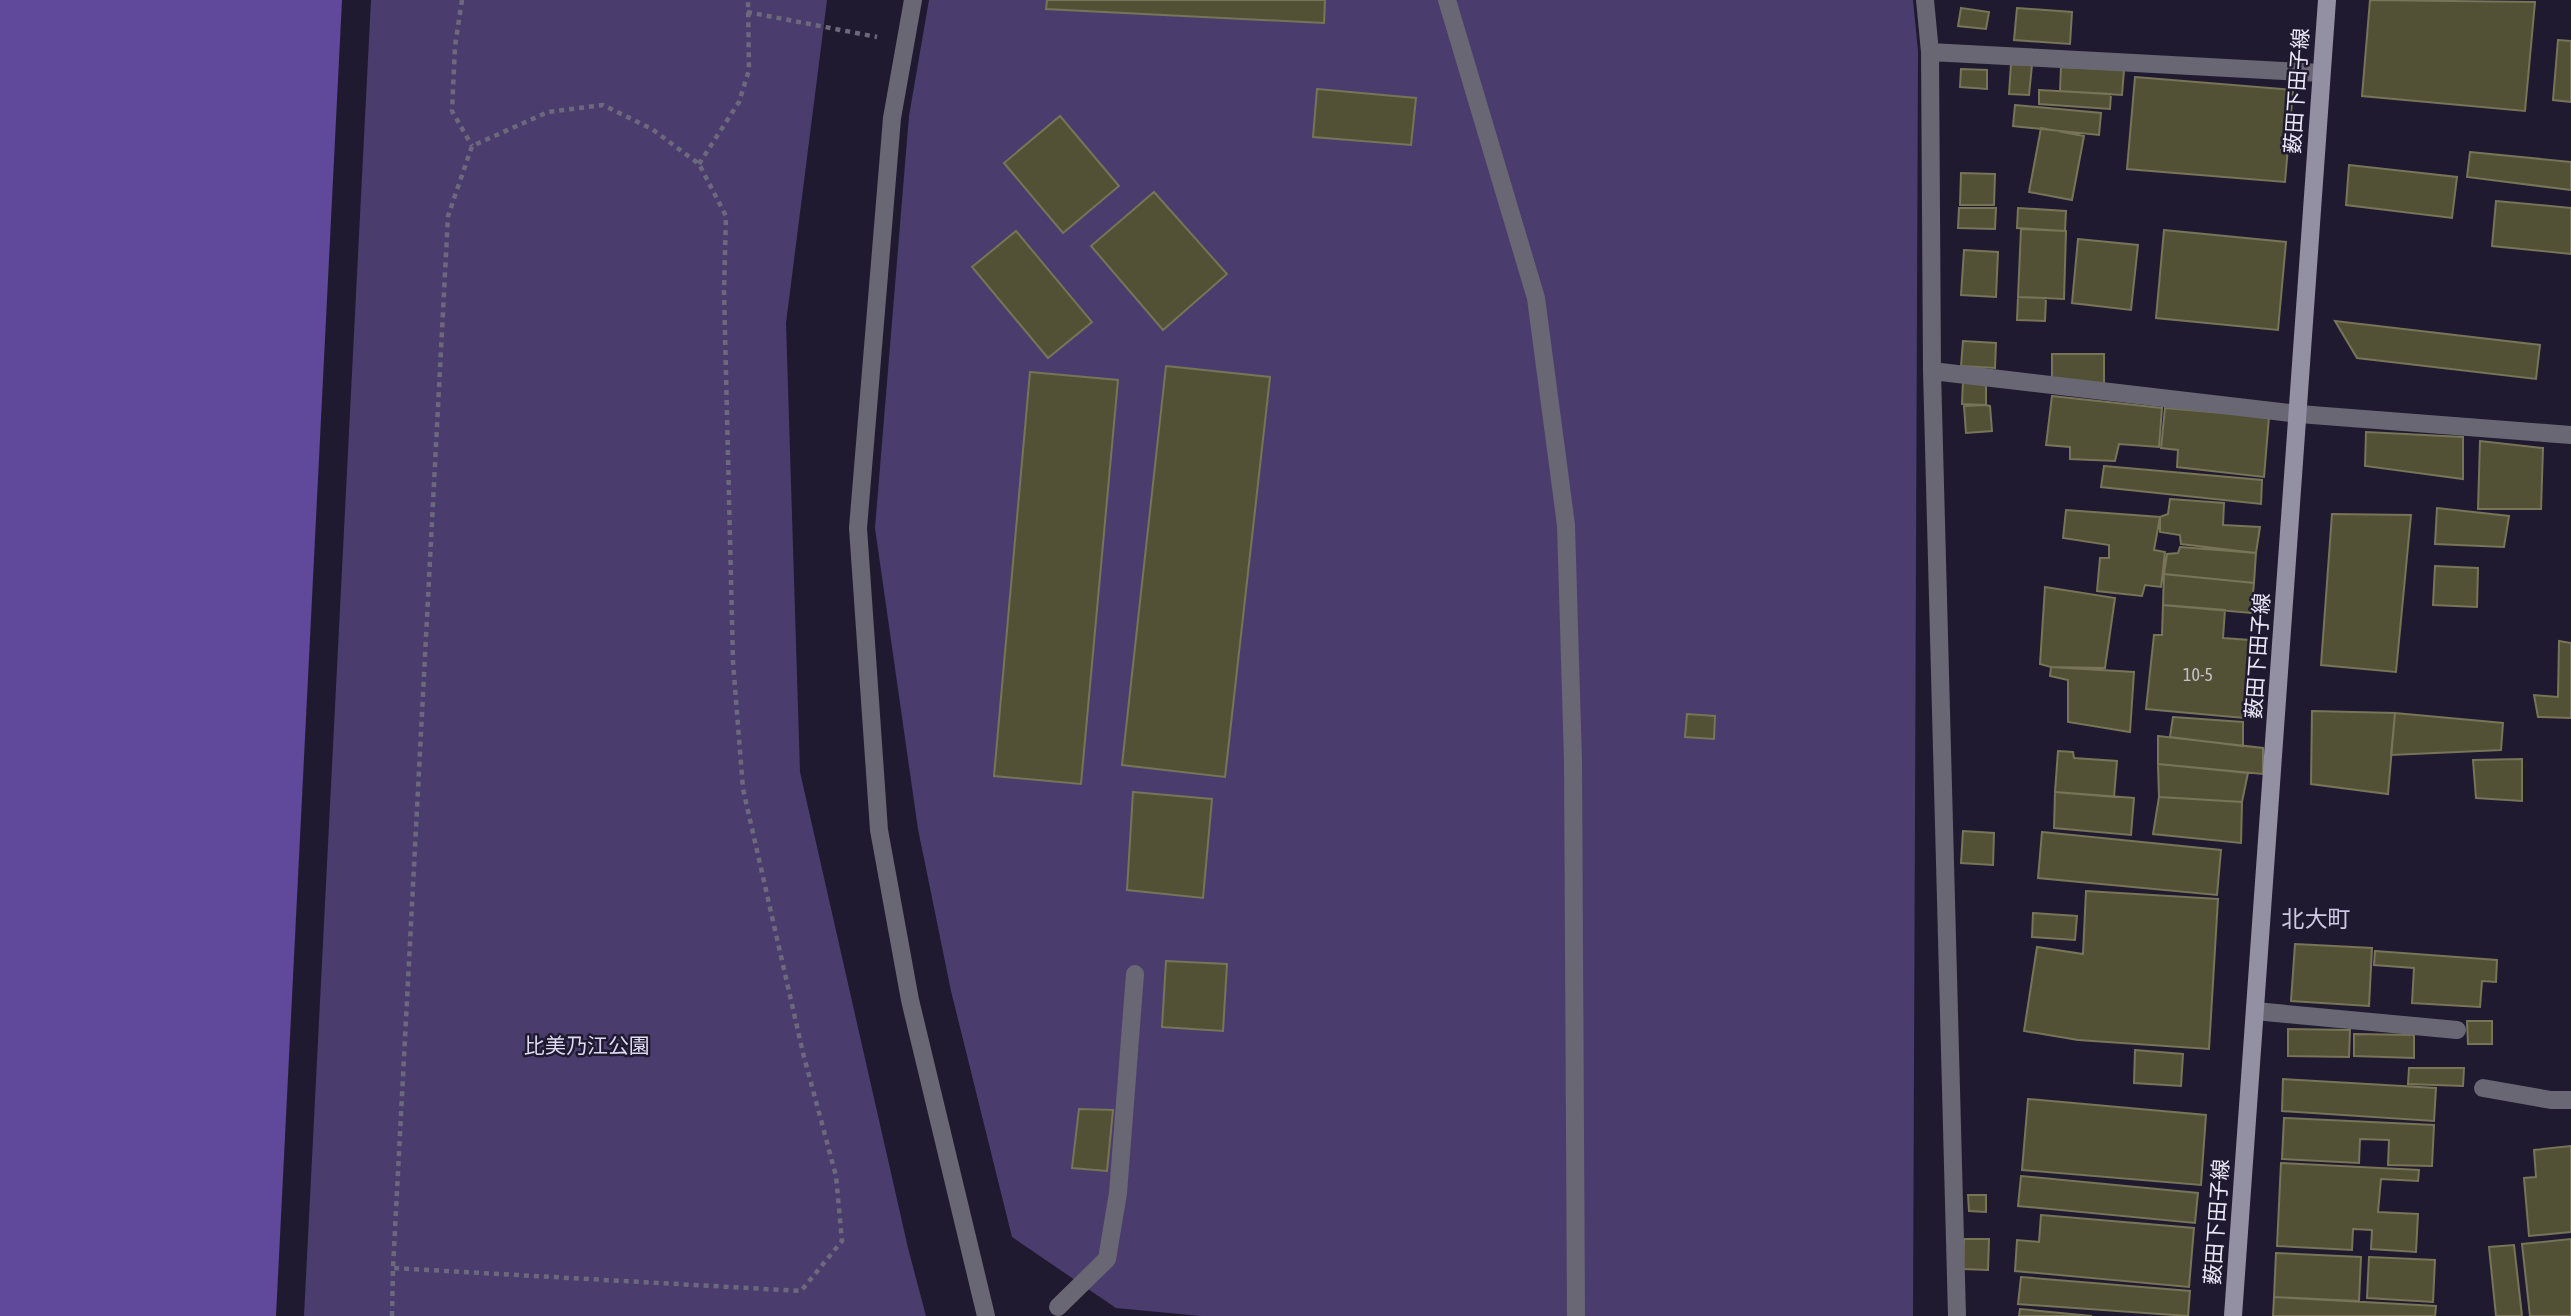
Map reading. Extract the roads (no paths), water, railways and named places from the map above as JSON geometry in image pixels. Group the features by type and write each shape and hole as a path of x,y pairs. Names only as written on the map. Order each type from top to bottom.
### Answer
{"main road":[{"name":"薮田下田子線","path":"2232,1316 2327,0"}],"street":[{"path":"913,0 892,118 858,527 879,830 910,1000 986,1316"},
{"path":"1447,0 1536,298 1566,525 1573,761 1576,1316"},
{"path":"1925,0 1930,52 1931,372 1957,1316"},
{"path":"1930,52 2321,73"},
{"path":"1931,372 2299,414 2571,435"},
{"path":"1058,1307 1107,1259 1118,1193 1135,974"},
{"path":"2255,1011 2457,1030"},
{"path":"2483,1088 2551,1100 2571,1100"}],"district":[{"name":"北大町","path":"2316,919"}],"park label":[{"name":"比美乃江公園","path":"587,1046"}]}
